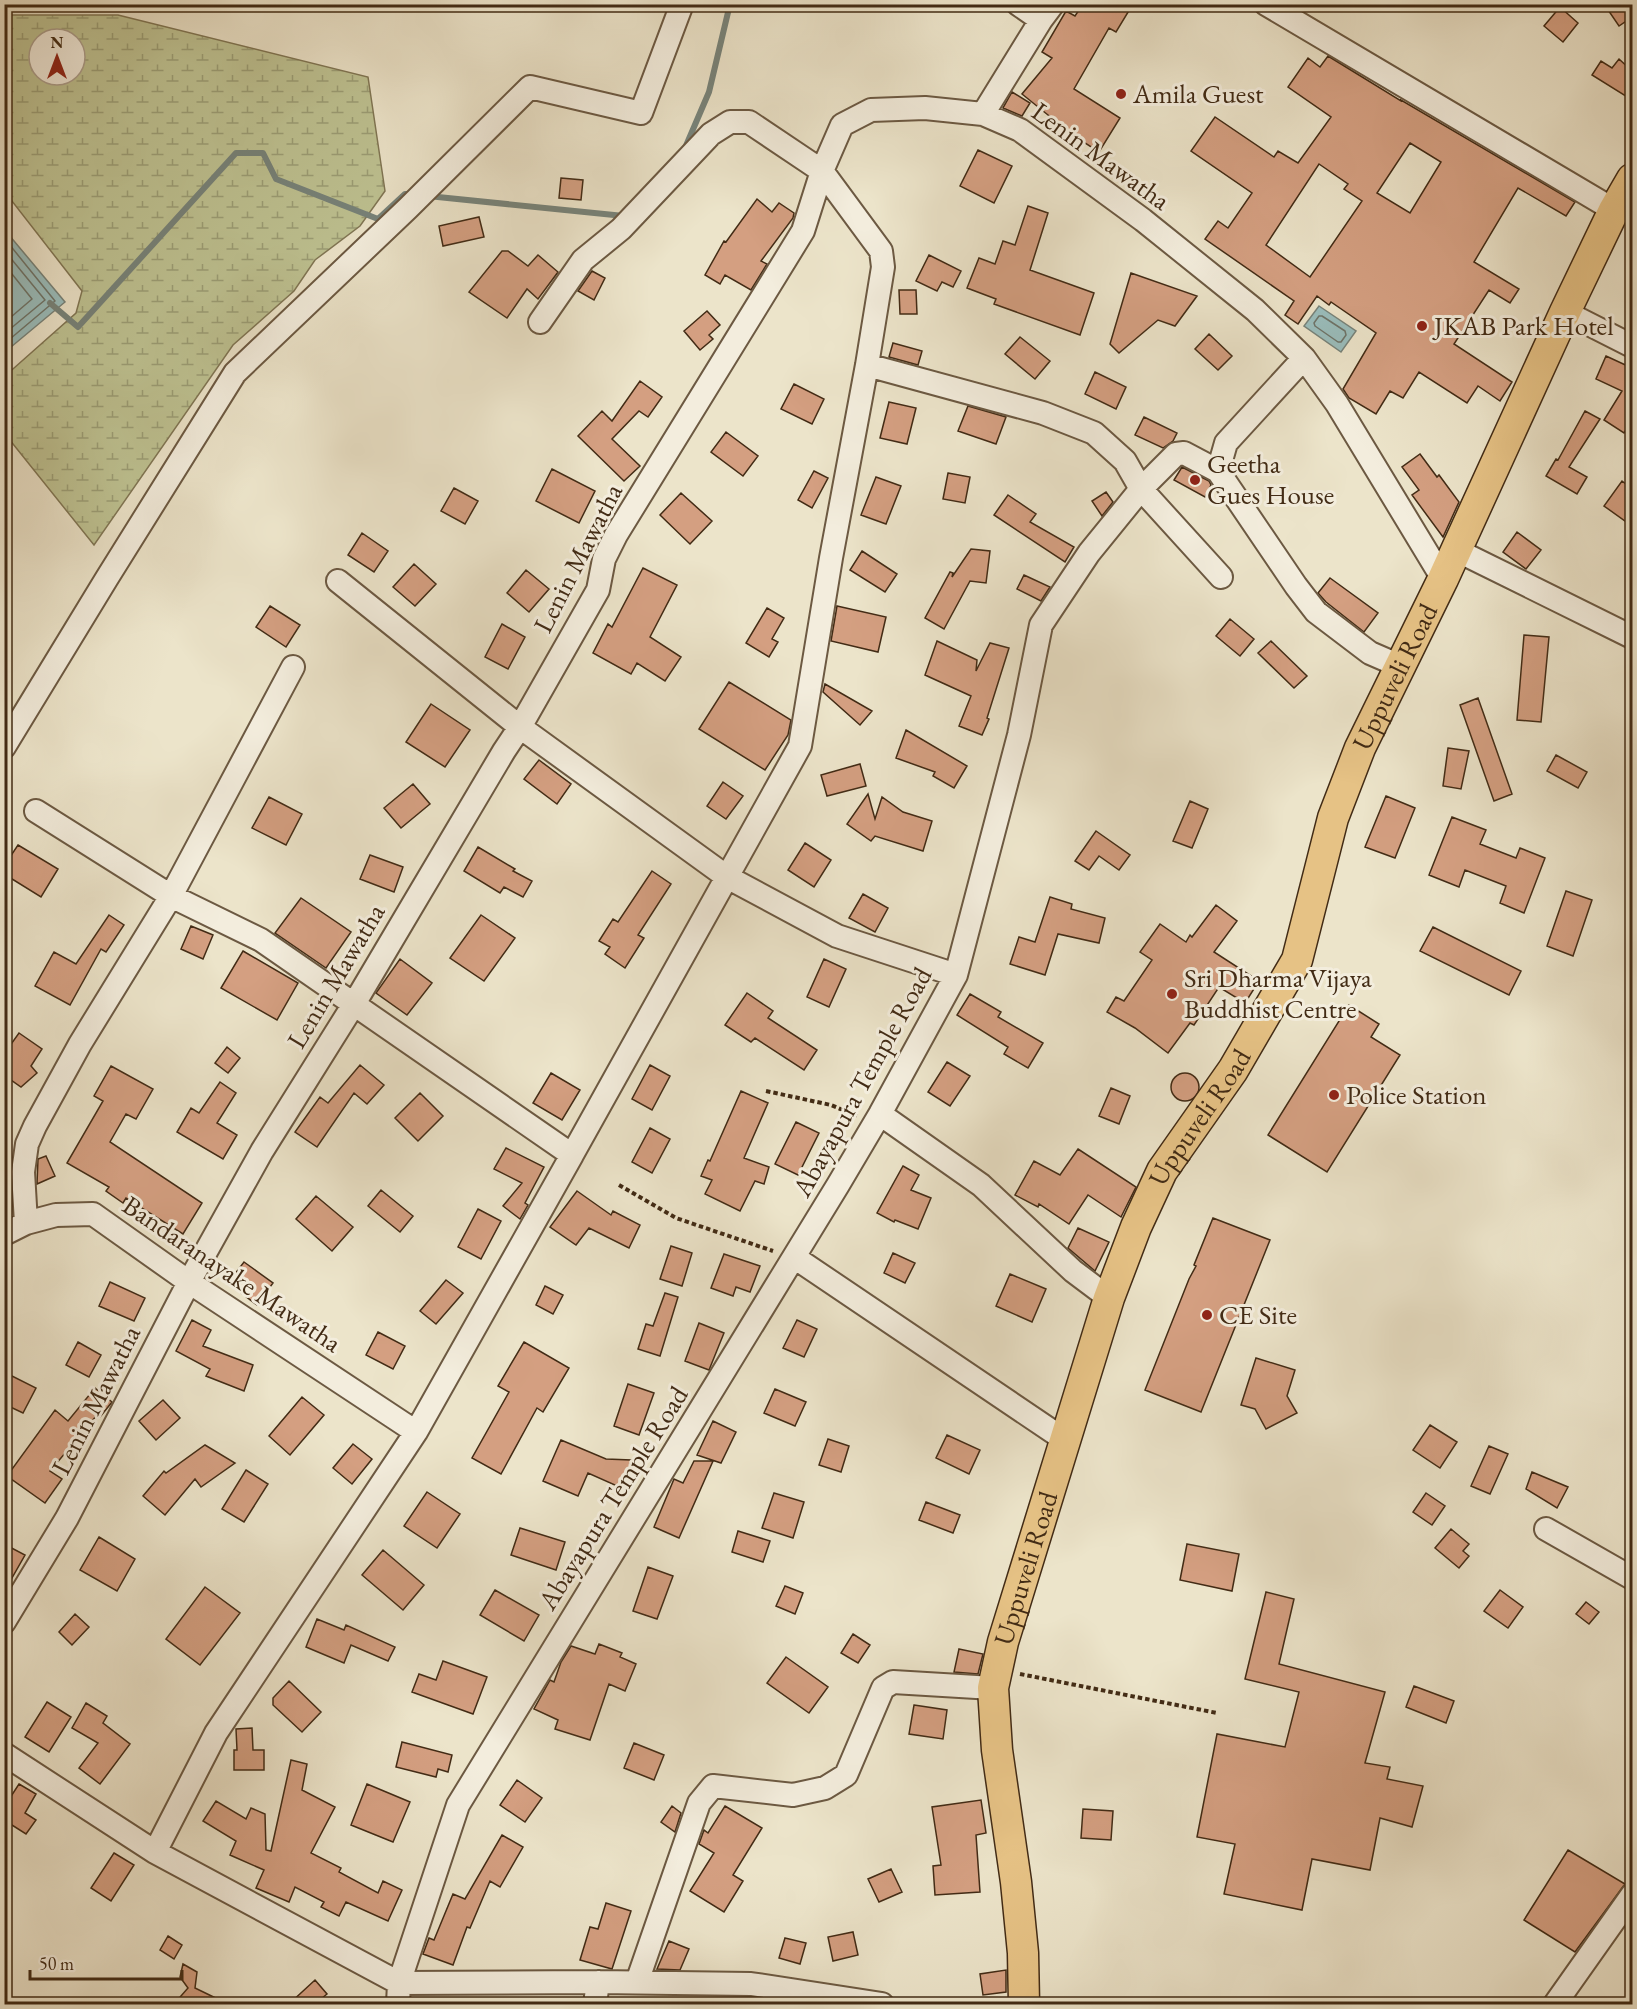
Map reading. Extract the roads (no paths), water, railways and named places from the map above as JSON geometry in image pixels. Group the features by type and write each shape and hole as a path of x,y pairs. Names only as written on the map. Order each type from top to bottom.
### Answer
{"main road":[{"name":"Uppuveli Road","path":"1024,2004 1023,1953 1016,1882 997,1750 994,1679 1109,1298 1136,1227 1162,1171 1233,1070 1297,960 1333,818 1360,748 1443,579 1564,312 1614,210 1632,179"}],"street":[{"path":"4,747 106,578 235,373 408,208 530,87 641,113 682,4"},
{"path":"983,114 1047,12 1018,4"},
{"path":"1266,4 1614,210"},
{"name":"Lenin Mawatha","path":"4,1622 67,1518 189,1282 262,1150 354,1004 520,727 598,590 604,559 616,535 803,231 822,171 842,125 871,110 925,108 983,114 1020,130 1143,220 1255,310 1304,358 1337,404 1443,579"},
{"path":"154,1852 216,1733 416,1432 800,746 831,558 867,365 883,267 881,251 822,171 749,123 730,122 711,134 621,229 583,260 540,322"},
{"path":"1564,312 1632,346"},
{"path":"1218,471 1226,443 1304,358"},
{"path":"867,365 1043,413 1094,433 1125,461 1142,489 1221,577"},
{"name":"Abayapura Temple Road","path":"399,1994 458,1804 877,1119 956,975 1018,735 1041,626 1089,553 1142,489 1176,454 1184,453 1218,471 1316,612 1370,653 1400,666"},
{"path":"1456,550 1632,637"},
{"path":"338,581 520,727 727,877 837,936 956,975"},
{"path":"26,1223 23,1172 27,1144 35,1126 80,1044 171,896 293,667"},
{"path":"36,811 171,896 261,940 572,1155"},
{"path":"877,1119 981,1185 1072,1271 1109,1298"},
{"name":"Bandaranayake Mawatha","path":"4,1234 26,1223 56,1215 93,1215 189,1282 416,1432"},
{"path":"794,1257 1065,1440"},
{"path":"1546,1529 1632,1578"},
{"path":"637,1982 699,1803 713,1786 793,1795 825,1788 846,1775 883,1688 893,1682 994,1679"},
{"path":"4,1754 154,1852 399,1994 598,1982 751,1984 882,2004"},
{"path":"1555,2004 1632,1895"},
{"path":"595,2004 598,1982"}],"water":[{"path":"9,235 65,302 5,352 4,238"},
{"path":"1319,306 1356,331 1341,352 1304,326"}],"waterway":[{"path":"685,148 709,92 730,4"},
{"path":"50,303 78,327 236,153 263,153 276,179 378,219 405,194 412,194"},
{"path":"428,196 624,216"}],"place":[{"name":"Amila Guest","path":"1121,94"},
{"name":"JKAB Park Hotel","path":"1422,326"},
{"name":"Geetha Gues House","path":"1195,480"},
{"name":"Sri Dharma Vijaya Buddhist Centre","path":"1172,994"},
{"name":"Police Station","path":"1334,1095"},
{"name":"CE Site","path":"1207,1315"}]}
